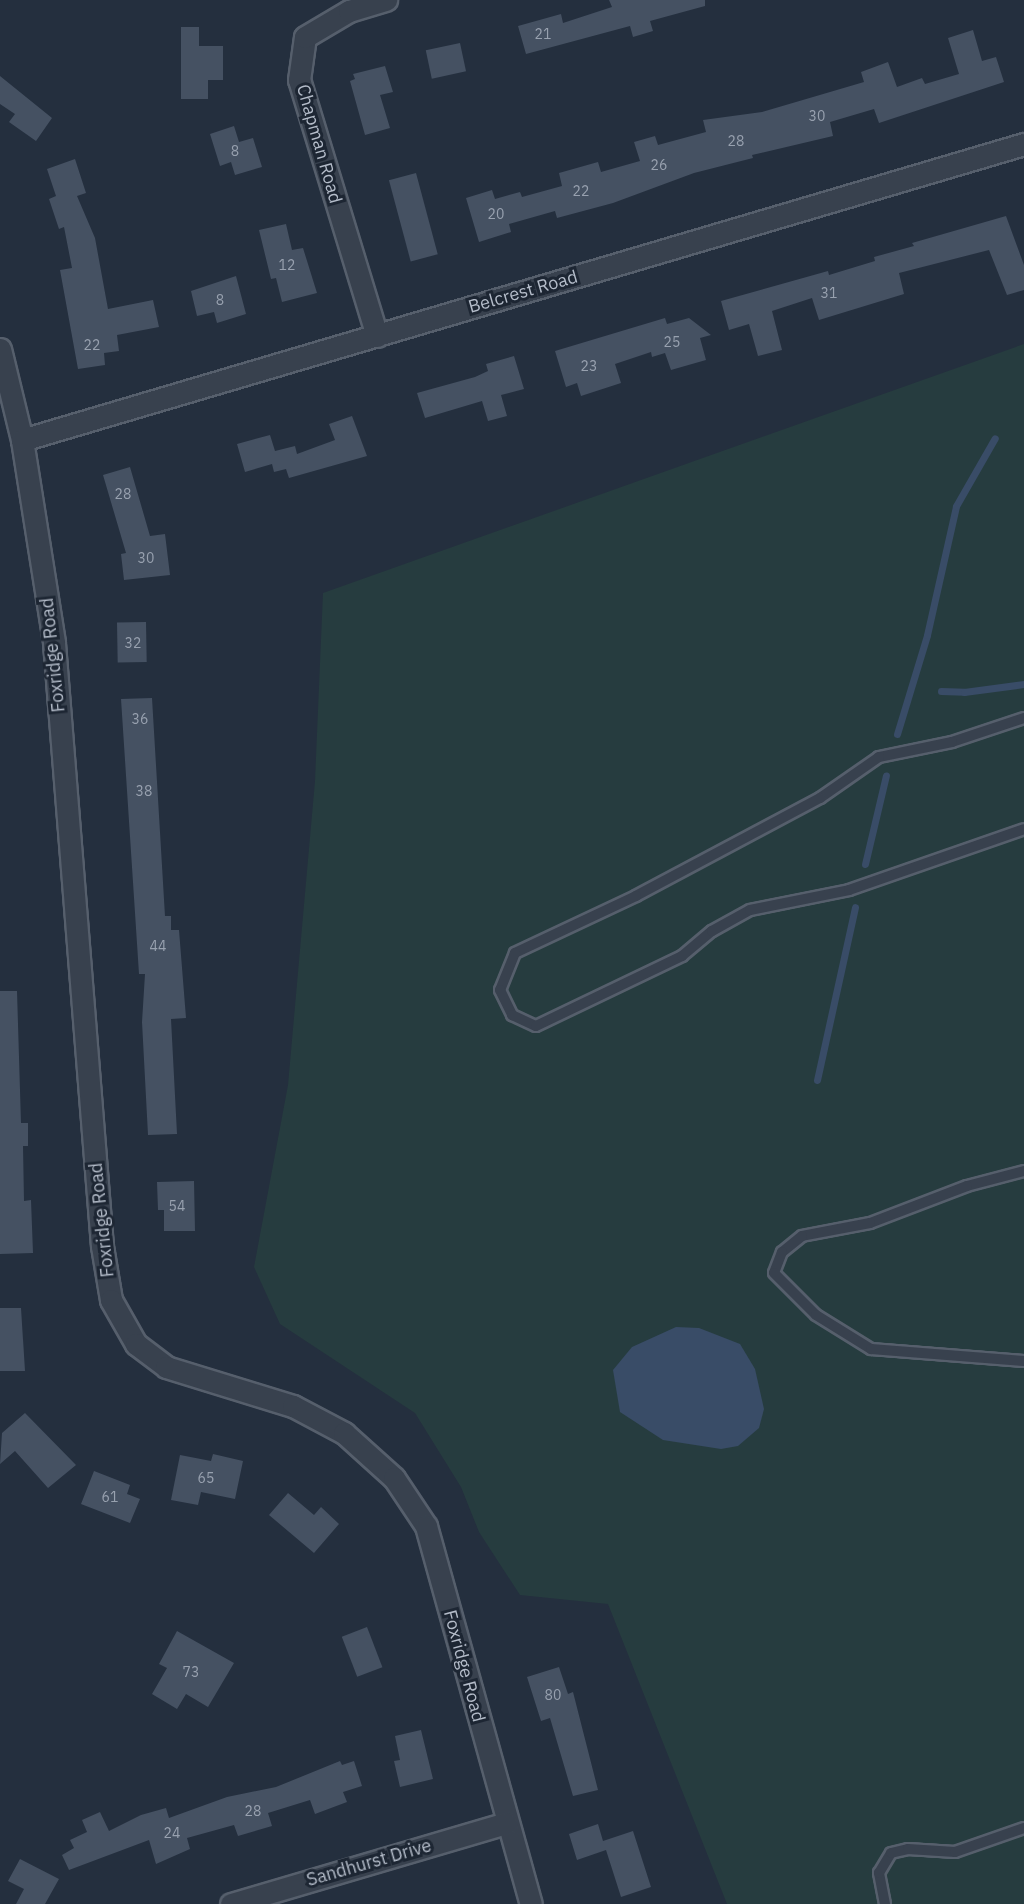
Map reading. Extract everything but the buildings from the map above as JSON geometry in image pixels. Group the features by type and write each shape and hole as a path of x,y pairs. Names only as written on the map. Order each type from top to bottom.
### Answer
{"street":[{"name":"Chapman Road","path":"377,336 299,80 305,37 349,11 386,0"},
{"name":"Belcrest Road","path":"22,440 1024,144"},
{"name":"Foxridge Road","path":"0,349 22,440 54,643 102,1247 111,1300 136,1345 166,1367 293,1406 344,1433 394,1478 426,1526 506,1823 531,1904"},
{"name":"Sandhurst Drive","path":"231,1904 506,1823"}],"lane":[{"path":"1024,718 951,742 879,757 820,798 636,896 515,953 500,990 512,1014 536,1026 682,957 712,932 750,911 849,890 1024,829"},
{"path":"1024,1171 967,1186 889,1218 802,1236 782,1252 774,1273 816,1315 871,1349 1024,1361"},
{"path":"885,1904 879,1873 891,1853 908,1849 955,1852 1024,1828"}],"green space":[{"path":"1024,344 1024,1904 727,1904 608,1604 520,1595 479,1532 461,1487 415,1413 280,1324 254,1267 288,1085 315,781 323,593"}],"water":[{"path":"676,1327 699,1328 740,1344 755,1369 764,1409 759,1428 738,1446 721,1449 663,1440 620,1412 613,1370 632,1347"}],"waterway":[{"path":"897,734 927,635 956,506 995,438"},
{"path":"941,691 964,692 1024,684"},
{"path":"865,864 886,775"},
{"path":"817,1080 855,907"}]}
